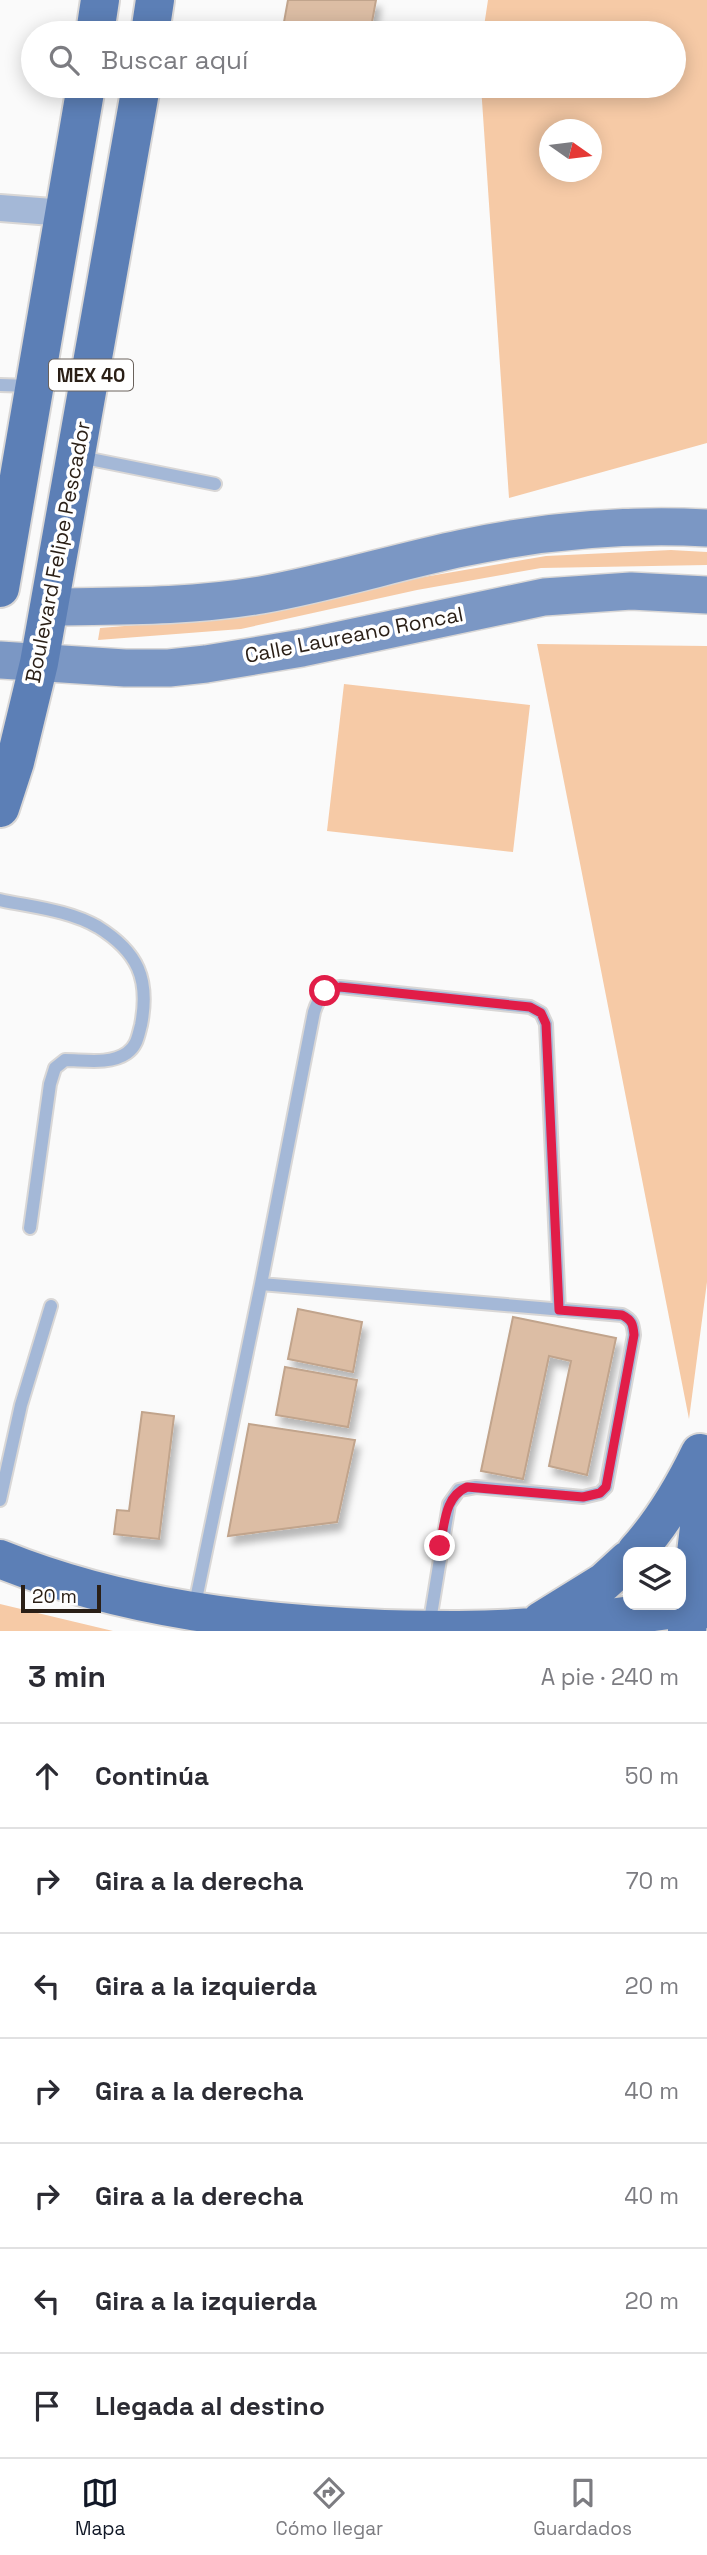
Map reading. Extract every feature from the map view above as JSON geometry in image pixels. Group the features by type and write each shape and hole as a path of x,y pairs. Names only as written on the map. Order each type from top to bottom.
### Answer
{"main road":[{"path":"97,21 100,0"},
{"path":"151,21 155,0"},
{"name":"MEX 40","path":"0,588 17,386 65,213 84,98"},
{"name":"Boulevard Felipe Pescador","path":"0,808 15,762 39,663 139,98"},
{"path":"640,1547 659,1526 672,1505 707,1439"},
{"path":"0,1559 44,1577 114,1595 193,1611 319,1625 428,1630 531,1627 695,1616 707,1458"},
{"path":"531,1627 604,1582 623,1565"}],"street":[{"path":"0,208 65,213"},
{"path":"49,607 172,606 217,602 263,594 452,550 521,538 629,527 707,528"},
{"name":"Calle Laureano Roncal","path":"0,660 125,668 206,664 302,648 544,597 631,591 707,594"}],"lane":[{"path":"76,456 215,484"},
{"path":"0,900 75,916 113,937 133,957 142,974 145,1003 137,1044 128,1053 113,1060 65,1060 55,1068 50,1084 30,1228"},
{"path":"193,1611 314,1012 318,998 325,991 340,987 530,1007 544,1016 559,1310"},
{"path":"261,1284 622,1315 629,1318 633,1324 606,1487 600,1493 583,1497 476,1487 458,1490 449,1504 428,1630"},
{"path":"0,1500 21,1405 51,1306"}],"shaded area":[{"path":"488,0 707,0 707,443 509,498 482,98 686,98 686,21 485,21"},
{"path":"671,550 707,552 707,565 541,568 417,590 241,629 98,640 100,628 234,617 412,579 546,556"},
{"path":"537,644 707,646 707,1282 689,1419"},
{"path":"344,684 530,705 513,852 327,831"},
{"path":"0,1604 113,1631 0,1631"}],"building":[{"path":"288,0 376,0 372,21 284,21"},
{"path":"298,1309 362,1322 353,1372 288,1359"},
{"path":"513,1317 616,1338 587,1475 549,1466 571,1361 549,1356 523,1479 481,1471"},
{"path":"285,1367 357,1380 348,1427 276,1415"},
{"path":"142,1412 174,1416 159,1539 114,1534 117,1510 129,1511"},
{"path":"249,1424 355,1440 337,1522 228,1536"}],"route":[{"path":"325,991 340,987 530,1007 544,1016 559,1310 622,1315 629,1318 633,1324 634,1335 606,1487 591,1497 476,1487 458,1490 449,1504 440,1546"}]}
